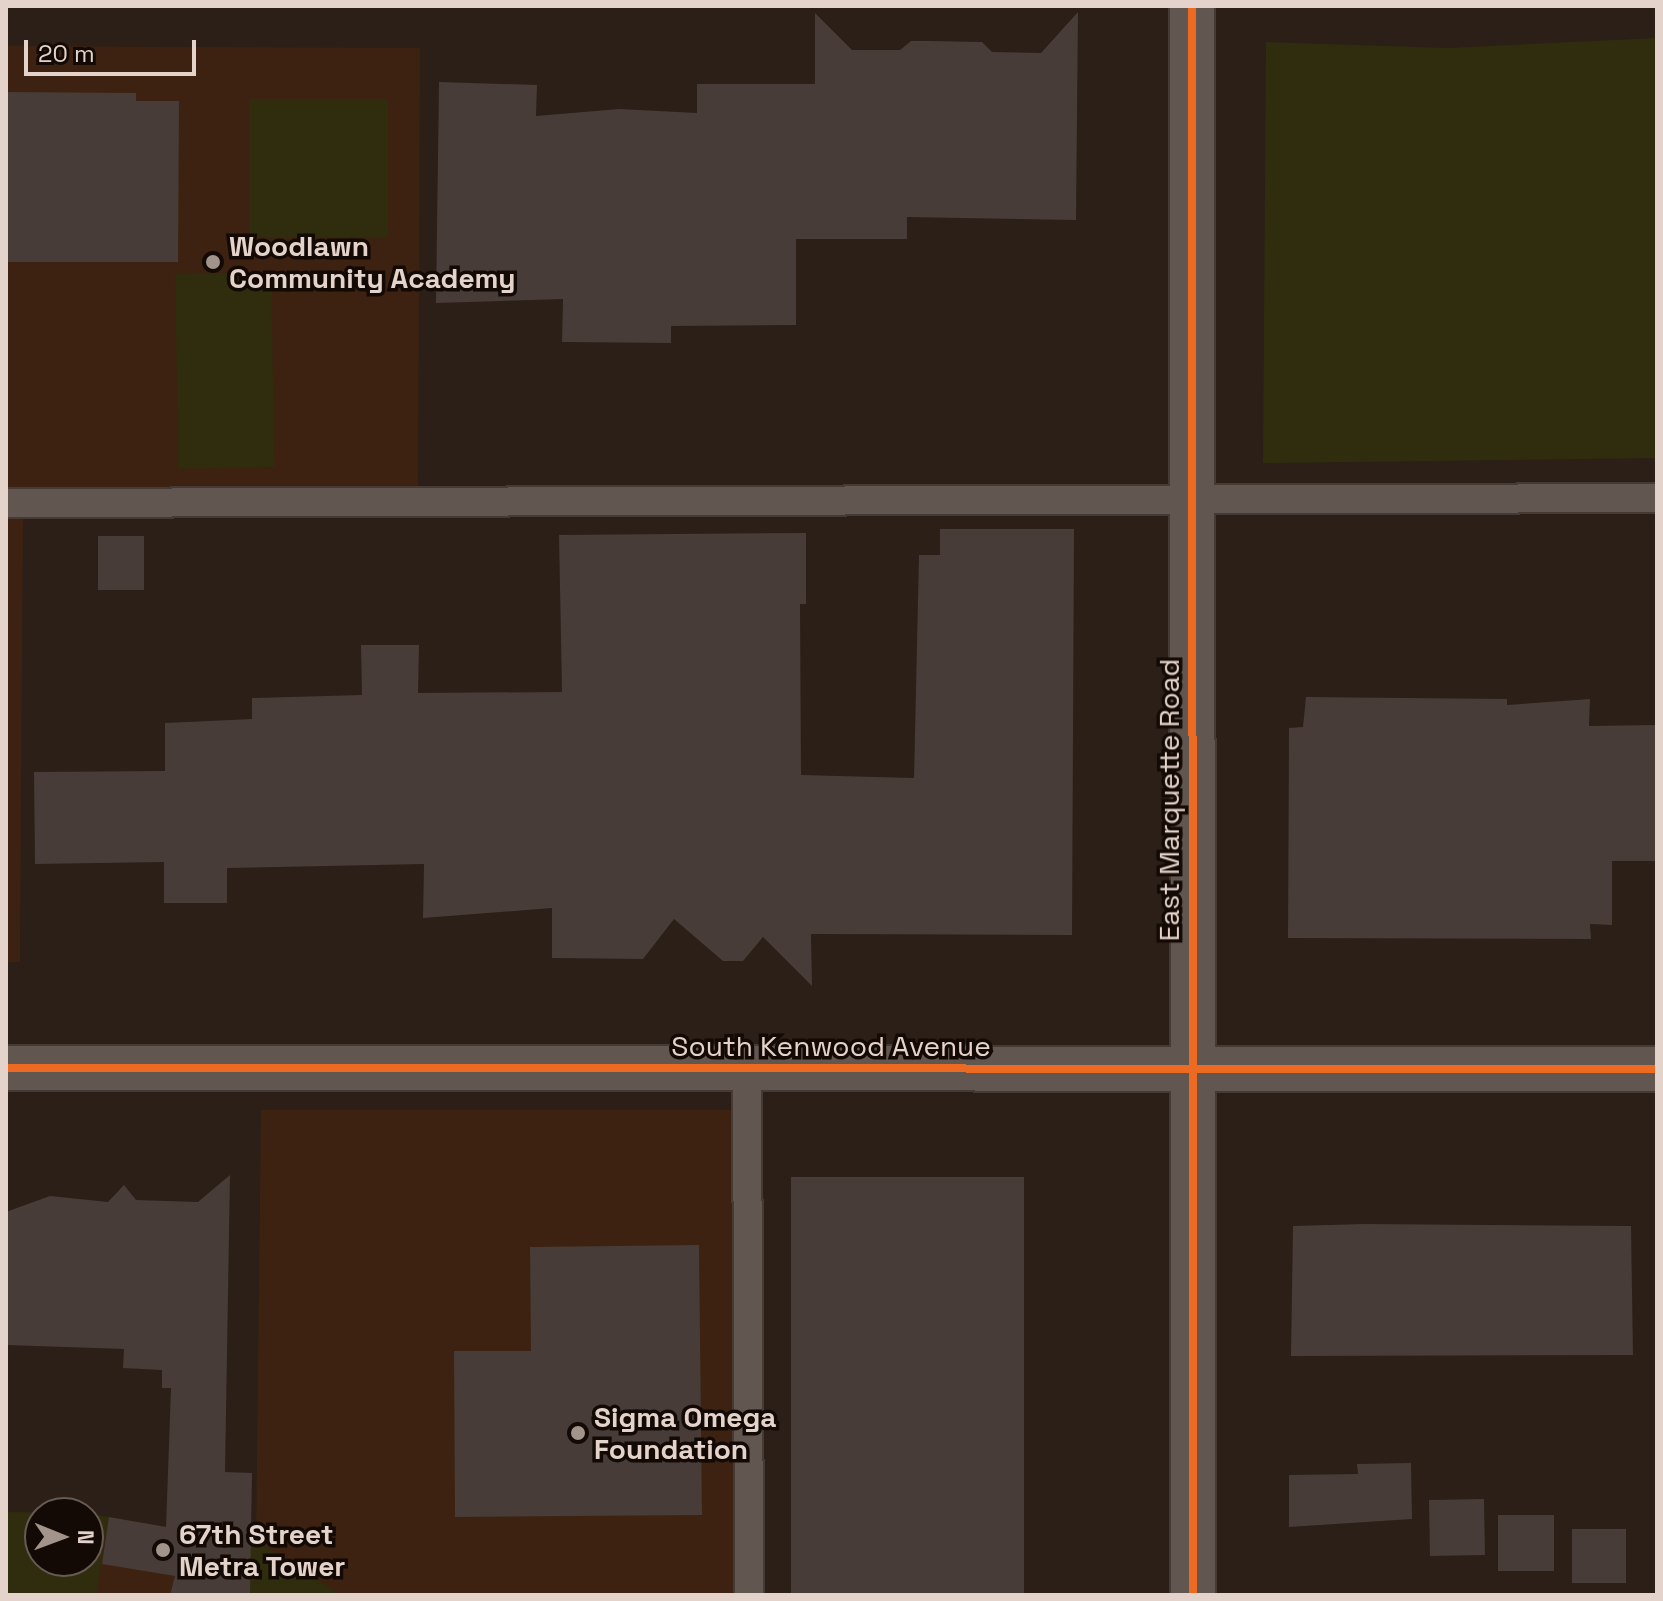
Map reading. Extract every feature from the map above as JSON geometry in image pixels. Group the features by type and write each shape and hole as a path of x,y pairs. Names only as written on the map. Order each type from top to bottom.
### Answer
{"street":[{"name":"East Marquette Road","path":"1192,6 1190,1067 1193,1595"},
{"name":"South Kenwood Avenue","path":"6,1068 1657,1069"}],"lane":[{"path":"6,503 1192,497 1657,498"},
{"path":"747,1068 749,1595"}],"shaded area":[{"path":"1657,38 1657,458 1263,463 1266,42 1448,48"},
{"name":"Woodlawn Community Academy","path":"6,46 420,48 418,501 23,503 20,962 6,962"},
{"path":"249,99 388,99 388,237 249,237"},
{"path":"271,272 274,467 178,469 175,274"},
{"path":"261,1110 747,1110 749,1595 6,1595 6,1512 24,1512 24,1577 104,1577 104,1517 256,1541"},
{"path":"6,1512 24,1512 24,1577 99,1577 96,1595 6,1595"},
{"path":"104,1516 109,1517 104,1547"},
{"path":"225,1536 256,1541 341,1595 226,1595"}],"building":[{"path":"1078,12 1076,220 907,217 907,239 796,239 796,325 671,326 671,343 562,342 563,299 436,303 439,82 537,85 536,116 619,109 697,113 697,84 815,84 815,13 852,50 900,50 911,41 930,41 982,42 992,52 1041,53"},
{"path":"6,92 136,93 136,101 179,101 178,262 6,262"},
{"path":"940,529 1074,529 1072,935 811,934 812,986 763,937 743,961 723,961 674,919 643,959 552,958 552,908 423,918 424,864 227,868 227,903 164,903 164,862 35,864 34,772 165,771 165,723 252,719 252,698 362,695 361,645 419,645 418,693 562,692 559,535 806,533 806,604 800,604 801,775 914,778 919,555 940,555"},
{"path":"98,536 144,536 144,590 98,590"},
{"path":"1306,697 1507,699 1507,705 1590,699 1589,726 1657,725 1657,861 1612,861 1612,925 1590,924 1591,939 1288,938 1289,728 1303,727"},
{"path":"230,1175 225,1472 252,1473 250,1595 170,1595 175,1576 104,1564 109,1517 166,1527 171,1388 162,1388 162,1370 123,1368 124,1349 6,1345 6,1212 50,1196 108,1202 124,1185 136,1200 198,1202"},
{"path":"791,1177 1024,1177 1024,1595 791,1595"},
{"path":"1293,1226 1631,1226 1633,1355 1291,1356"},
{"name":"Sigma Omega Foundation","path":"699,1245 702,1515 455,1517 454,1351 531,1351 530,1247"},
{"path":"1411,1463 1412,1519 1289,1527 1289,1475 1358,1474 1357,1464"},
{"path":"1484,1499 1485,1555 1430,1556 1429,1500"},
{"path":"1498,1515 1554,1515 1554,1571 1498,1571"},
{"path":"1572,1529 1626,1529 1626,1583 1572,1583"}],"cycle path":[{"path":"1192,6 1193,1595"},
{"path":"6,1068 1657,1069"}],"place":[{"name":"Woodlawn Community Academy","path":"213,262"},
{"name":"Sigma Omega Foundation","path":"578,1433"},
{"name":"67th Street Metra Tower","path":"163,1550"}]}
